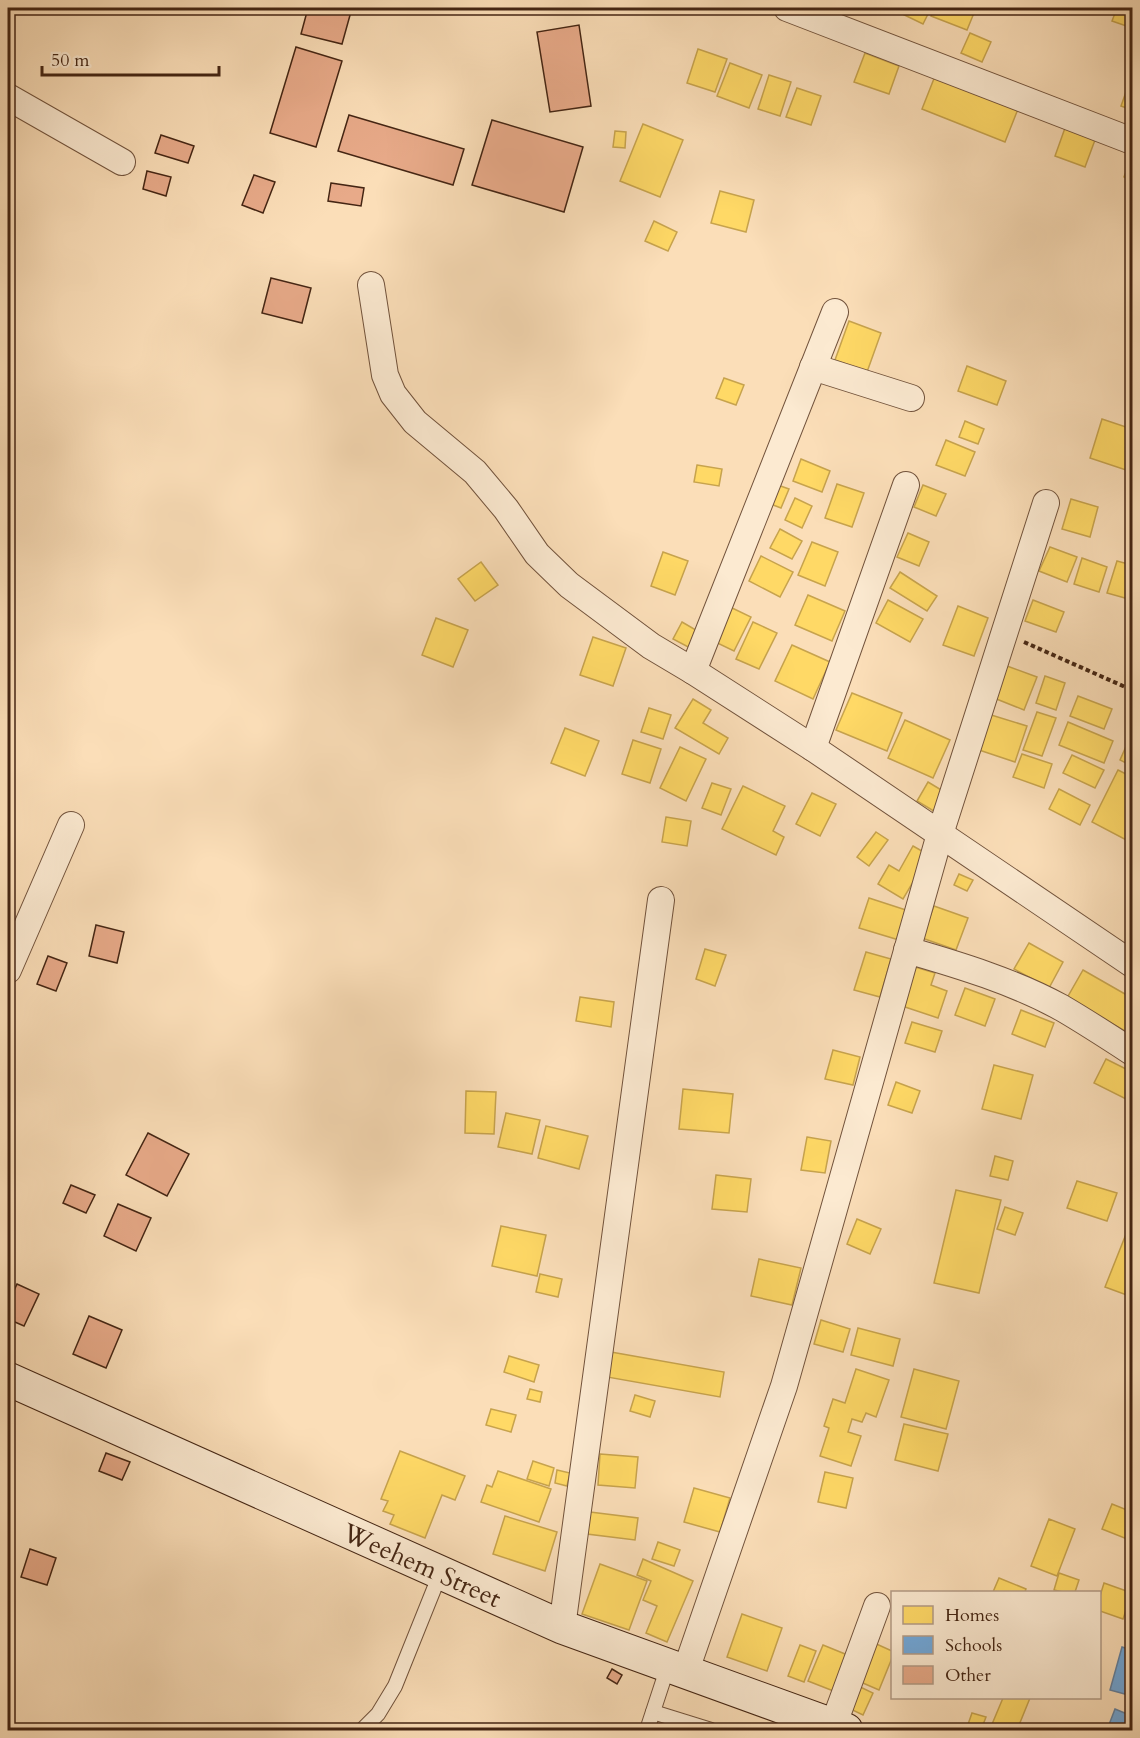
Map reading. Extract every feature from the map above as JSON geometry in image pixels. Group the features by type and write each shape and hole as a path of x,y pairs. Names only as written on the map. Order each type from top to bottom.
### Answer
{"street":[{"path":"787,8 1132,141"},
{"path":"8,97 122,162"},
{"path":"371,285 385,375 393,394 415,422 475,472 506,509 537,554 569,585 651,646 813,748 1132,964"},
{"path":"693,671 835,312"},
{"path":"813,367 911,398"},
{"path":"813,748 906,485"},
{"path":"677,1670 784,1386 940,834 1046,503"},
{"path":"8,970 71,825"},
{"path":"562,1627 661,900"},
{"path":"907,950 945,961 1039,997 1132,1052"},
{"name":"Weehem Street","path":"8,1379 562,1627 839,1728"},
{"path":"839,1728 877,1606"}],"lane":[{"path":"362,1731 378,1714 395,1686 440,1574"},
{"path":"647,1731 653,1712 677,1670"},
{"path":"653,1712 711,1731"}],"path":[{"path":"1004,634 1132,690"}],"building: Homes":[{"path":"893,8 923,8 930,10 923,24"},
{"path":"934,8 976,8 967,30 931,16"},
{"path":"1117,8 1132,8 1132,28 1112,21"},
{"path":"970,33 991,42 982,62 961,53"},
{"path":"698,49 727,59 715,92 687,83"},
{"path":"865,53 899,66 889,94 854,82"},
{"path":"730,63 762,75 749,108 717,96"},
{"path":"937,71 1020,104 1005,142 922,109"},
{"path":"769,75 791,82 780,116 758,109"},
{"path":"1132,75 1132,110 1121,106"},
{"path":"797,88 821,96 811,125 786,117"},
{"path":"643,124 683,140 660,197 620,181"},
{"path":"1065,128 1095,140 1085,167 1055,156"},
{"path":"615,131 626,132 625,148 613,147"},
{"path":"1132,157 1132,181 1124,177"},
{"path":"720,191 754,200 746,232 711,223"},
{"path":"654,221 677,232 668,251 645,241"},
{"path":"849,321 881,333 867,372 835,360"},
{"path":"967,366 1006,381 997,405 958,391"},
{"path":"724,378 744,385 736,405 716,398"},
{"path":"1102,419 1132,429 1132,472 1090,458"},
{"path":"965,421 984,429 978,444 959,437"},
{"path":"946,440 975,452 965,476 936,465"},
{"path":"801,459 830,471 822,492 793,481"},
{"path":"697,465 722,469 719,486 694,482"},
{"path":"775,484 789,489 781,508 768,503"},
{"path":"837,484 864,493 852,527 825,518"},
{"path":"923,485 946,494 936,516 914,507"},
{"path":"795,498 812,506 802,528 785,520"},
{"path":"1071,499 1098,507 1090,537 1062,529"},
{"path":"780,529 802,541 792,559 770,548"},
{"path":"908,533 929,542 919,566 897,557"},
{"path":"812,542 838,552 825,586 798,575"},
{"path":"1050,547 1077,557 1067,582 1039,571"},
{"path":"663,552 688,561 675,595 651,586"},
{"path":"761,556 793,572 780,597 749,581"},
{"path":"1082,558 1107,567 1099,592 1074,584"},
{"path":"1117,561 1132,565 1132,600 1107,593"},
{"path":"481,562 498,585 475,601 458,579"},
{"path":"900,572 937,596 927,611 890,588"},
{"path":"808,595 845,611 832,641 795,625"},
{"path":"888,600 923,619 910,642 876,623"},
{"path":"1033,600 1064,612 1056,632 1025,621"},
{"path":"728,606 751,617 734,651 711,640"},
{"path":"958,606 988,618 974,656 943,645"},
{"path":"436,618 468,630 453,667 422,655"},
{"path":"682,622 701,633 692,649 673,639"},
{"path":"753,622 777,633 759,669 736,659"},
{"path":"593,637 626,648 613,686 580,675"},
{"path":"792,645 830,662 813,699 775,681"},
{"path":"1007,666 1037,677 1024,710 994,698"},
{"path":"1045,676 1065,683 1056,710 1036,703"},
{"path":"852,693 902,713 887,751 836,730"},
{"path":"1078,696 1112,709 1104,729 1070,716"},
{"path":"693,699 711,710 703,723 728,738 719,754 675,728"},
{"path":"649,708 671,715 663,739 641,732"},
{"path":"1037,712 1056,718 1042,756 1023,750"},
{"path":"988,714 1027,726 1015,762 976,749"},
{"path":"905,720 950,740 933,778 888,758"},
{"path":"1068,722 1113,741 1104,763 1059,745"},
{"path":"565,728 599,741 585,776 551,763"},
{"path":"1132,733 1132,766 1120,760"},
{"path":"633,740 661,749 650,783 622,774"},
{"path":"680,747 706,759 686,801 660,788"},
{"path":"1022,754 1052,764 1044,788 1013,777"},
{"path":"1072,755 1104,770 1095,788 1063,773"},
{"path":"1118,770 1132,777 1132,843 1092,822"},
{"path":"928,782 948,794 937,813 917,801"},
{"path":"712,783 731,789 721,815 702,808"},
{"path":"743,786 785,806 773,831 784,837 776,855 722,829"},
{"path":"1059,789 1090,805 1080,825 1049,809"},
{"path":"812,793 836,804 820,836 796,824"},
{"path":"666,817 691,821 687,846 662,842"},
{"path":"876,832 888,840 869,866 857,857"},
{"path":"913,846 929,855 903,899 878,884 889,865 899,871"},
{"path":"959,874 973,880 967,891 954,885"},
{"path":"869,898 909,911 899,940 859,928"},
{"path":"934,906 968,918 956,950 922,938"},
{"path":"1029,943 1063,962 1049,988 1014,969"},
{"path":"705,949 726,955 715,986 696,979"},
{"path":"866,952 891,959 880,997 854,990"},
{"path":"912,966 935,973 931,985 947,991 938,1018 899,1005"},
{"path":"1083,970 1132,998 1132,1035 1067,998"},
{"path":"965,988 995,999 985,1026 955,1015"},
{"path":"580,997 614,1002 611,1027 576,1021"},
{"path":"1021,1010 1054,1023 1045,1047 1012,1034"},
{"path":"912,1022 942,1031 935,1052 905,1043"},
{"path":"833,1050 860,1057 853,1085 825,1079"},
{"path":"1106,1059 1132,1072 1132,1086 1126,1099 1094,1083"},
{"path":"994,1065 1033,1075 1021,1119 982,1109"},
{"path":"896,1082 920,1091 912,1113 888,1105"},
{"path":"683,1089 733,1094 729,1133 679,1129"},
{"path":"466,1091 496,1092 494,1134 465,1133"},
{"path":"506,1113 540,1120 532,1154 498,1147"},
{"path":"546,1126 588,1136 579,1169 538,1158"},
{"path":"807,1137 831,1141 825,1173 801,1170"},
{"path":"995,1156 1013,1161 1008,1180 990,1176"},
{"path":"716,1175 751,1179 747,1212 712,1209"},
{"path":"1077,1181 1117,1193 1107,1221 1067,1208"},
{"path":"956,1190 1001,1200 979,1293 934,1283"},
{"path":"1005,1207 1023,1213 1015,1235 997,1229"},
{"path":"857,1219 881,1229 870,1254 847,1244"},
{"path":"1130,1224 1132,1225 1132,1297 1105,1287"},
{"path":"501,1226 546,1235 537,1276 492,1266"},
{"path":"759,1259 801,1268 792,1305 751,1296"},
{"path":"540,1274 562,1279 558,1297 536,1292"},
{"path":"821,1320 850,1329 843,1352 814,1344"},
{"path":"858,1328 900,1339 893,1366 851,1355"},
{"path":"611,1352 724,1372 720,1397 607,1377"},
{"path":"509,1356 539,1365 534,1382 504,1372"},
{"path":"856,1369 889,1380 876,1417 866,1413 862,1422 852,1419 848,1432 861,1436 851,1466 820,1456 829,1428 824,1426 833,1399 845,1403"},
{"path":"914,1369 959,1381 946,1429 901,1417"},
{"path":"530,1389 542,1392 540,1402 527,1399"},
{"path":"635,1395 655,1401 650,1417 630,1411"},
{"path":"491,1409 516,1415 511,1432 486,1425"},
{"path":"904,1424 948,1434 938,1471 895,1460"},
{"path":"400,1451 465,1476 455,1500 442,1495 425,1538 390,1524 394,1515 383,1511 388,1501 381,1499"},
{"path":"600,1454 638,1457 635,1488 598,1485"},
{"path":"533,1461 554,1468 549,1486 527,1479"},
{"path":"557,1470 570,1473 567,1486 555,1483"},
{"path":"498,1471 551,1489 539,1522 481,1502 487,1485 492,1487"},
{"path":"825,1472 853,1478 846,1508 818,1502"},
{"path":"694,1488 730,1498 720,1532 684,1522"},
{"path":"1112,1504 1132,1512 1132,1541 1102,1529"},
{"path":"590,1512 638,1518 635,1540 587,1534"},
{"path":"505,1516 557,1532 545,1571 493,1554"},
{"path":"1049,1519 1075,1529 1057,1576 1031,1566"},
{"path":"658,1542 680,1550 674,1566 652,1559"},
{"path":"643,1559 693,1581 667,1642 646,1633 657,1606 643,1600 651,1581 637,1575"},
{"path":"600,1564 647,1581 629,1630 582,1614"},
{"path":"1059,1573 1079,1580 1075,1591 1054,1590"},
{"path":"999,1578 1026,1589 1025,1591 993,1591"},
{"path":"1104,1583 1132,1593 1123,1619 1101,1611 1101,1593"},
{"path":"742,1614 782,1628 767,1671 727,1657"},
{"path":"872,1642 891,1651 891,1660 879,1690 856,1680"},
{"path":"800,1645 816,1651 804,1682 788,1676"},
{"path":"823,1645 850,1656 836,1692 808,1681"},
{"path":"854,1684 873,1693 863,1715 844,1706"},
{"path":"1003,1699 1030,1699 1017,1730 990,1729"},
{"path":"972,1713 986,1717 981,1730 966,1730"}],"building: Schools":[{"path":"1122,1647 1132,1650 1132,1696 1110,1690"},
{"path":"1115,1709 1132,1716 1132,1730 1107,1730"}],"building: Other":[{"path":"308,8 352,8 342,44 301,34"},
{"path":"579,25 591,106 550,112 537,32"},
{"path":"296,47 342,61 316,147 270,133"},
{"path":"349,115 464,149 453,185 338,151"},
{"path":"492,120 583,147 564,212 472,185"},
{"path":"161,135 194,146 188,163 155,153"},
{"path":"147,171 171,177 166,196 143,189"},
{"path":"254,175 275,182 263,213 242,205"},
{"path":"331,183 364,188 361,206 328,201"},
{"path":"271,278 311,288 302,323 262,313"},
{"path":"96,925 124,932 117,963 89,956"},
{"path":"48,956 67,963 56,991 37,984"},
{"path":"148,1133 189,1154 167,1196 126,1175"},
{"path":"8,1173 14,1176 8,1189"},
{"path":"71,1185 95,1195 86,1213 63,1203"},
{"path":"118,1204 151,1218 136,1251 104,1236"},
{"path":"17,1284 39,1294 24,1326 8,1319 8,1304"},
{"path":"89,1316 122,1330 106,1368 73,1354"},
{"path":"106,1453 130,1462 122,1480 99,1471"},
{"path":"30,1549 56,1558 47,1585 21,1577"},
{"path":"612,1669 622,1675 617,1684 607,1678"}]}
